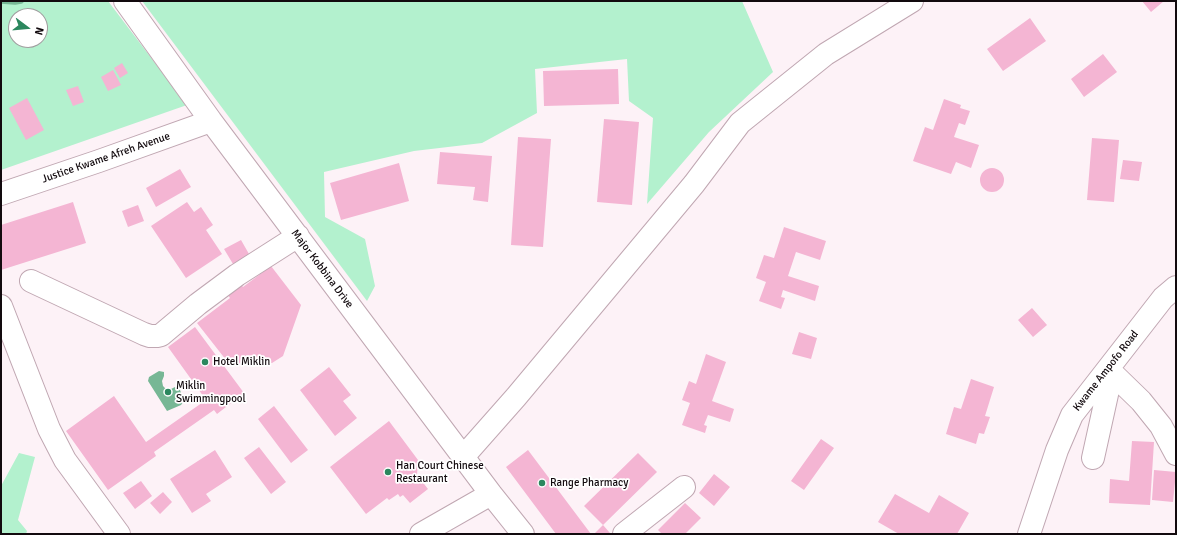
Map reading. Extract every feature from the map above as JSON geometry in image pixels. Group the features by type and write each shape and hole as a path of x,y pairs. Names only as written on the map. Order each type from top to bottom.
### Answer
{"street":[{"name":"Major Kobbina Drive","path":"125,1 211,121 463,457 523,534"},
{"path":"463,457 516,397 694,184 740,123 826,54 912,1"},
{"name":"Justice Kwame Afreh Avenue","path":"1,194 211,121"},
{"path":"31,281 144,334 157,336 161,335 198,304 237,275 298,236"},
{"name":"Kwame Ampofo Road","path":"1029,534 1057,450 1072,415 1163,298 1176,287"},
{"path":"1,306 49,429 65,460 119,534"},
{"path":"1108,369 1141,401 1161,426 1176,454"},
{"path":"1093,458 1108,390 1108,369"},
{"path":"624,534 684,487"},
{"path":"421,534 492,494"}],"shaded area":[{"path":"1,1 108,1 187,105 1,170"},
{"path":"142,1 742,1 773,72 709,132 647,204 653,118 629,101 627,59 535,69 537,113 482,143 414,151 324,172 325,217 365,239 375,286 367,301"},
{"name":"Miklin Swimmingpool","path":"159,371 164,372 162,381 163,386 166,389 175,387 180,390 184,401 181,405 167,411 148,381 149,377"},
{"path":"19,453 35,457 18,520 27,531 26,534 1,534 1,486"}],"building":[{"path":"1142,1 1164,1 1151,12"},
{"path":"1030,18 1046,41 1003,71 987,49"},
{"path":"1103,54 1117,72 1084,97 1071,79"},
{"path":"122,63 128,73 120,78 114,68"},
{"path":"618,69 619,104 544,106 543,71"},
{"path":"113,70 121,85 108,91 101,77"},
{"path":"78,86 84,102 73,106 66,90"},
{"path":"27,98 44,130 26,140 9,108"},
{"path":"944,99 961,105 960,108 970,111 965,125 959,123 954,137 979,145 971,168 956,162 951,174 913,161 925,127 933,130"},
{"path":"604,119 639,122 632,205 597,202"},
{"path":"518,137 551,139 543,247 511,245"},
{"path":"1092,138 1119,140 1114,202 1087,200"},
{"path":"440,152 492,156 488,202 473,200 475,187 437,184"},
{"path":"1123,160 1142,162 1139,181 1120,179"},
{"path":"399,163 409,201 341,220 330,183"},
{"path":"992,168 1001,171 1004,180 1001,189 992,192 983,189 980,180 983,171"},
{"path":"180,169 191,187 156,207 146,188"},
{"path":"73,202 86,243 1,270 1,225"},
{"path":"187,202 194,212 201,207 213,225 206,230 222,254 186,278 151,226"},
{"path":"138,205 144,221 128,227 122,211"},
{"path":"784,227 826,241 820,260 796,252 788,276 819,286 815,301 783,290 781,297 785,298 781,309 759,301 766,282 756,278 764,255 774,258"},
{"path":"241,240 249,254 233,264 224,249"},
{"path":"271,266 301,305 283,356 272,363 230,365 197,323 230,298 223,288 236,278 243,287"},
{"path":"1032,308 1047,325 1033,337 1018,320"},
{"path":"195,327 244,393 217,414 214,410 154,452 156,456 108,490 66,431 114,396 146,442 206,400 168,347"},
{"path":"799,332 817,338 811,359 792,354"},
{"path":"706,354 726,362 712,401 734,409 730,422 708,415 704,425 707,426 705,433 682,425 690,403 682,400 689,381 696,384"},
{"path":"329,367 351,395 343,401 357,418 335,436 300,390"},
{"path":"971,379 994,387 985,416 990,417 984,434 979,433 976,444 946,434 954,407 961,409"},
{"path":"274,406 308,450 291,463 258,419"},
{"path":"389,421 418,460 417,475 428,489 410,503 403,495 400,497 398,494 389,500 387,498 366,514 330,467"},
{"path":"821,439 834,448 804,490 791,481"},
{"path":"1132,441 1154,442 1150,505 1109,503 1110,479 1129,481"},
{"path":"259,447 286,482 271,494 244,458"},
{"path":"215,450 232,477 206,494 211,501 192,513 170,479"},
{"path":"528,450 591,534 556,534 506,467"},
{"path":"638,453 657,472 603,525 584,506"},
{"path":"1154,470 1176,472 1173,502 1152,500"},
{"path":"714,474 730,487 714,506 699,493"},
{"path":"141,481 152,496 135,509 123,493"},
{"path":"163,492 172,502 160,514 150,503"},
{"path":"895,494 929,513 939,495 969,513 957,534 899,534 878,522"},
{"path":"685,503 701,518 685,534 662,534 658,530"},
{"path":"603,525 610,533 596,534 595,533"}],"waterway":[{"path":"1,1 21,1"}],"place":[{"name":"Hotel Miklin","path":"205,362"},
{"name":"Miklin Swimmingpool","path":"168,392"},
{"name":"Han Court Chinese Restaurant","path":"388,472"},
{"name":"Range Pharmacy","path":"542,483"}]}
